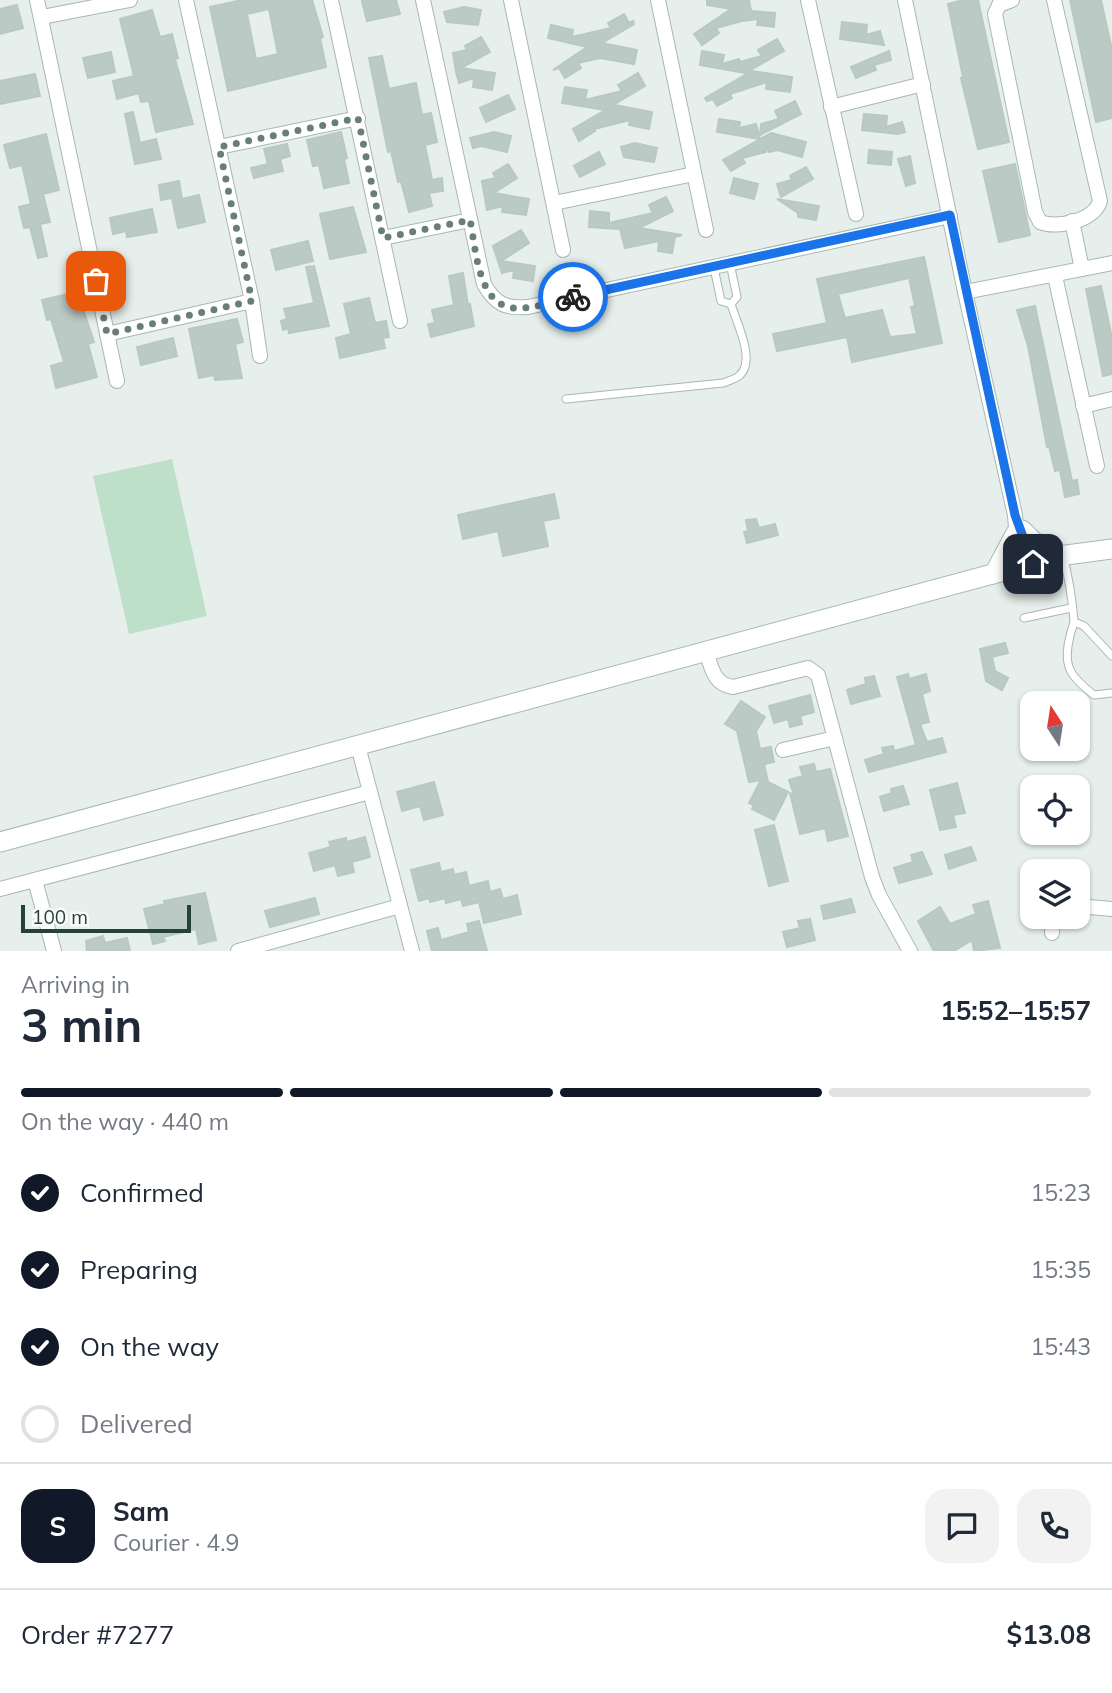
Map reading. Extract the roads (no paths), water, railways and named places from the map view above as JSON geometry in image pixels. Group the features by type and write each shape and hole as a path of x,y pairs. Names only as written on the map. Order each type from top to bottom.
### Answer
{"street":[{"path":"37,0 117,382"},
{"path":"42,17 130,0"},
{"path":"331,0 400,321"},
{"path":"423,0 484,285 498,304 514,309 950,215"},
{"path":"511,0 563,250"},
{"path":"658,0 706,230"},
{"path":"808,0 856,214"},
{"path":"905,0 965,292 1026,566"},
{"path":"1012,0 999,5 995,14 1035,212 1037,219 1044,224 1072,221 1093,214 1100,201 1054,0"},
{"path":"191,1 252,301 260,356"},
{"path":"831,107 923,84"},
{"path":"219,147 358,118"},
{"path":"554,204 694,174"},
{"path":"383,238 470,220"},
{"path":"1072,221 1082,269"},
{"path":"965,292 1112,263"},
{"path":"1055,275 1097,466"},
{"path":"107,334 252,301"},
{"path":"1083,406 1112,399"},
{"path":"1018,526 1033,541 1061,556"},
{"path":"994,574 1018,526"},
{"path":"0,842 1061,556 1112,549"},
{"path":"706,651 716,680 723,685 733,687 808,668 818,675 872,877 910,951"},
{"path":"783,750 835,738"},
{"path":"358,746 412,951"},
{"path":"0,889 370,792"},
{"path":"35,880 54,951"},
{"path":"238,951 400,906"},
{"path":"1090,907 1112,909"},
{"path":"1052,929 1052,933"}],"lane":[{"path":"730,262 737,297 731,304"},
{"path":"714,266 721,300 731,304"},
{"path":"566,399 723,383 738,377 744,369 747,356 731,304"},
{"path":"1061,556 1072,593 1074,622 1067,657 1073,679 1094,695 1112,693"},
{"path":"1024,618 1071,608"},
{"path":"1074,622 1084,626 1112,656"}]}
